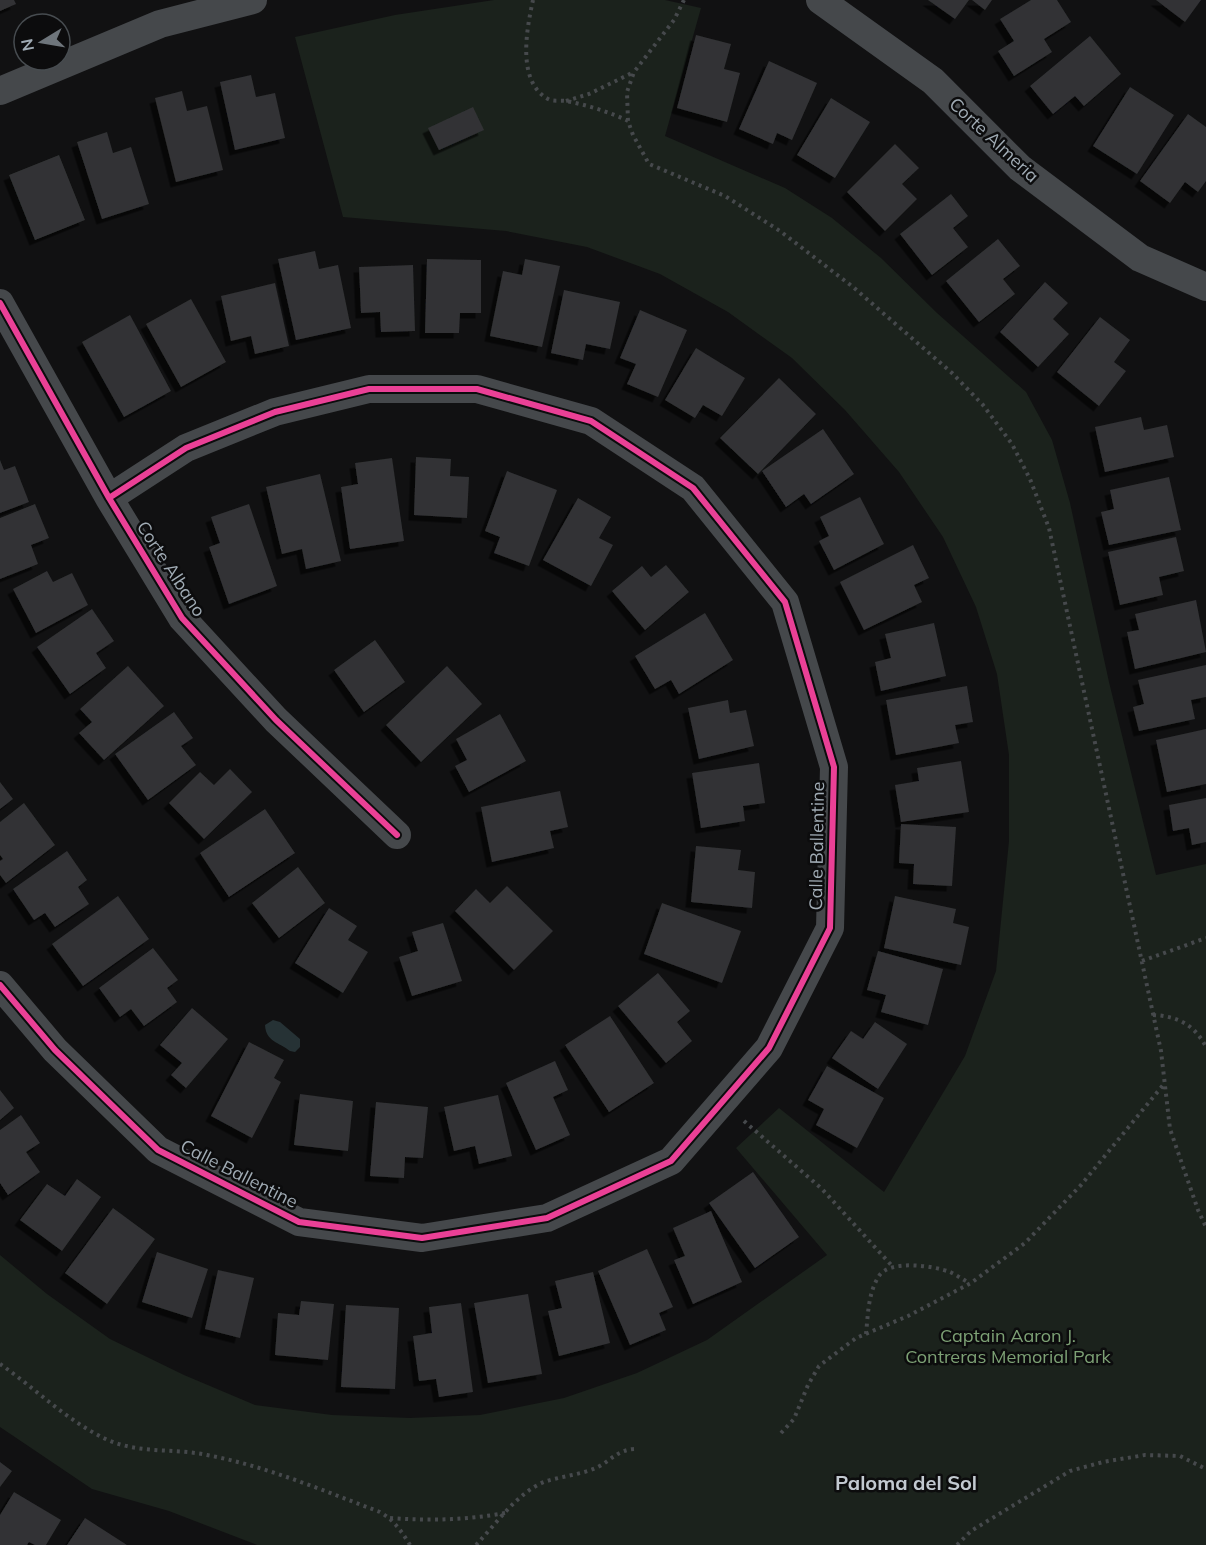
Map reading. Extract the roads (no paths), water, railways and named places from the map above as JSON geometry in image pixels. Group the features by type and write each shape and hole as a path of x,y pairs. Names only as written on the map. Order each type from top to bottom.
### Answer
{"street":[{"path":"0,91 160,24 253,0"},
{"name":"Corte Almeria","path":"820,0 933,81 1020,168 1140,258 1206,287"},
{"name":"Corte Albano","path":"0,303 109,498 182,618 276,720 397,835"},
{"name":"Calle Ballentine","path":"0,985 54,1050 158,1150 299,1222 422,1238 547,1218 671,1161 769,1048 830,928 834,767 785,602 693,488 591,421 477,389 369,389 275,412 186,448 109,498"}],"district":[{"name":"Paloma del Sol","path":"906,1483"}],"park label":[{"name":"Captain Aaron J. Contreras Memorial Park","path":"1008,1346"}]}
